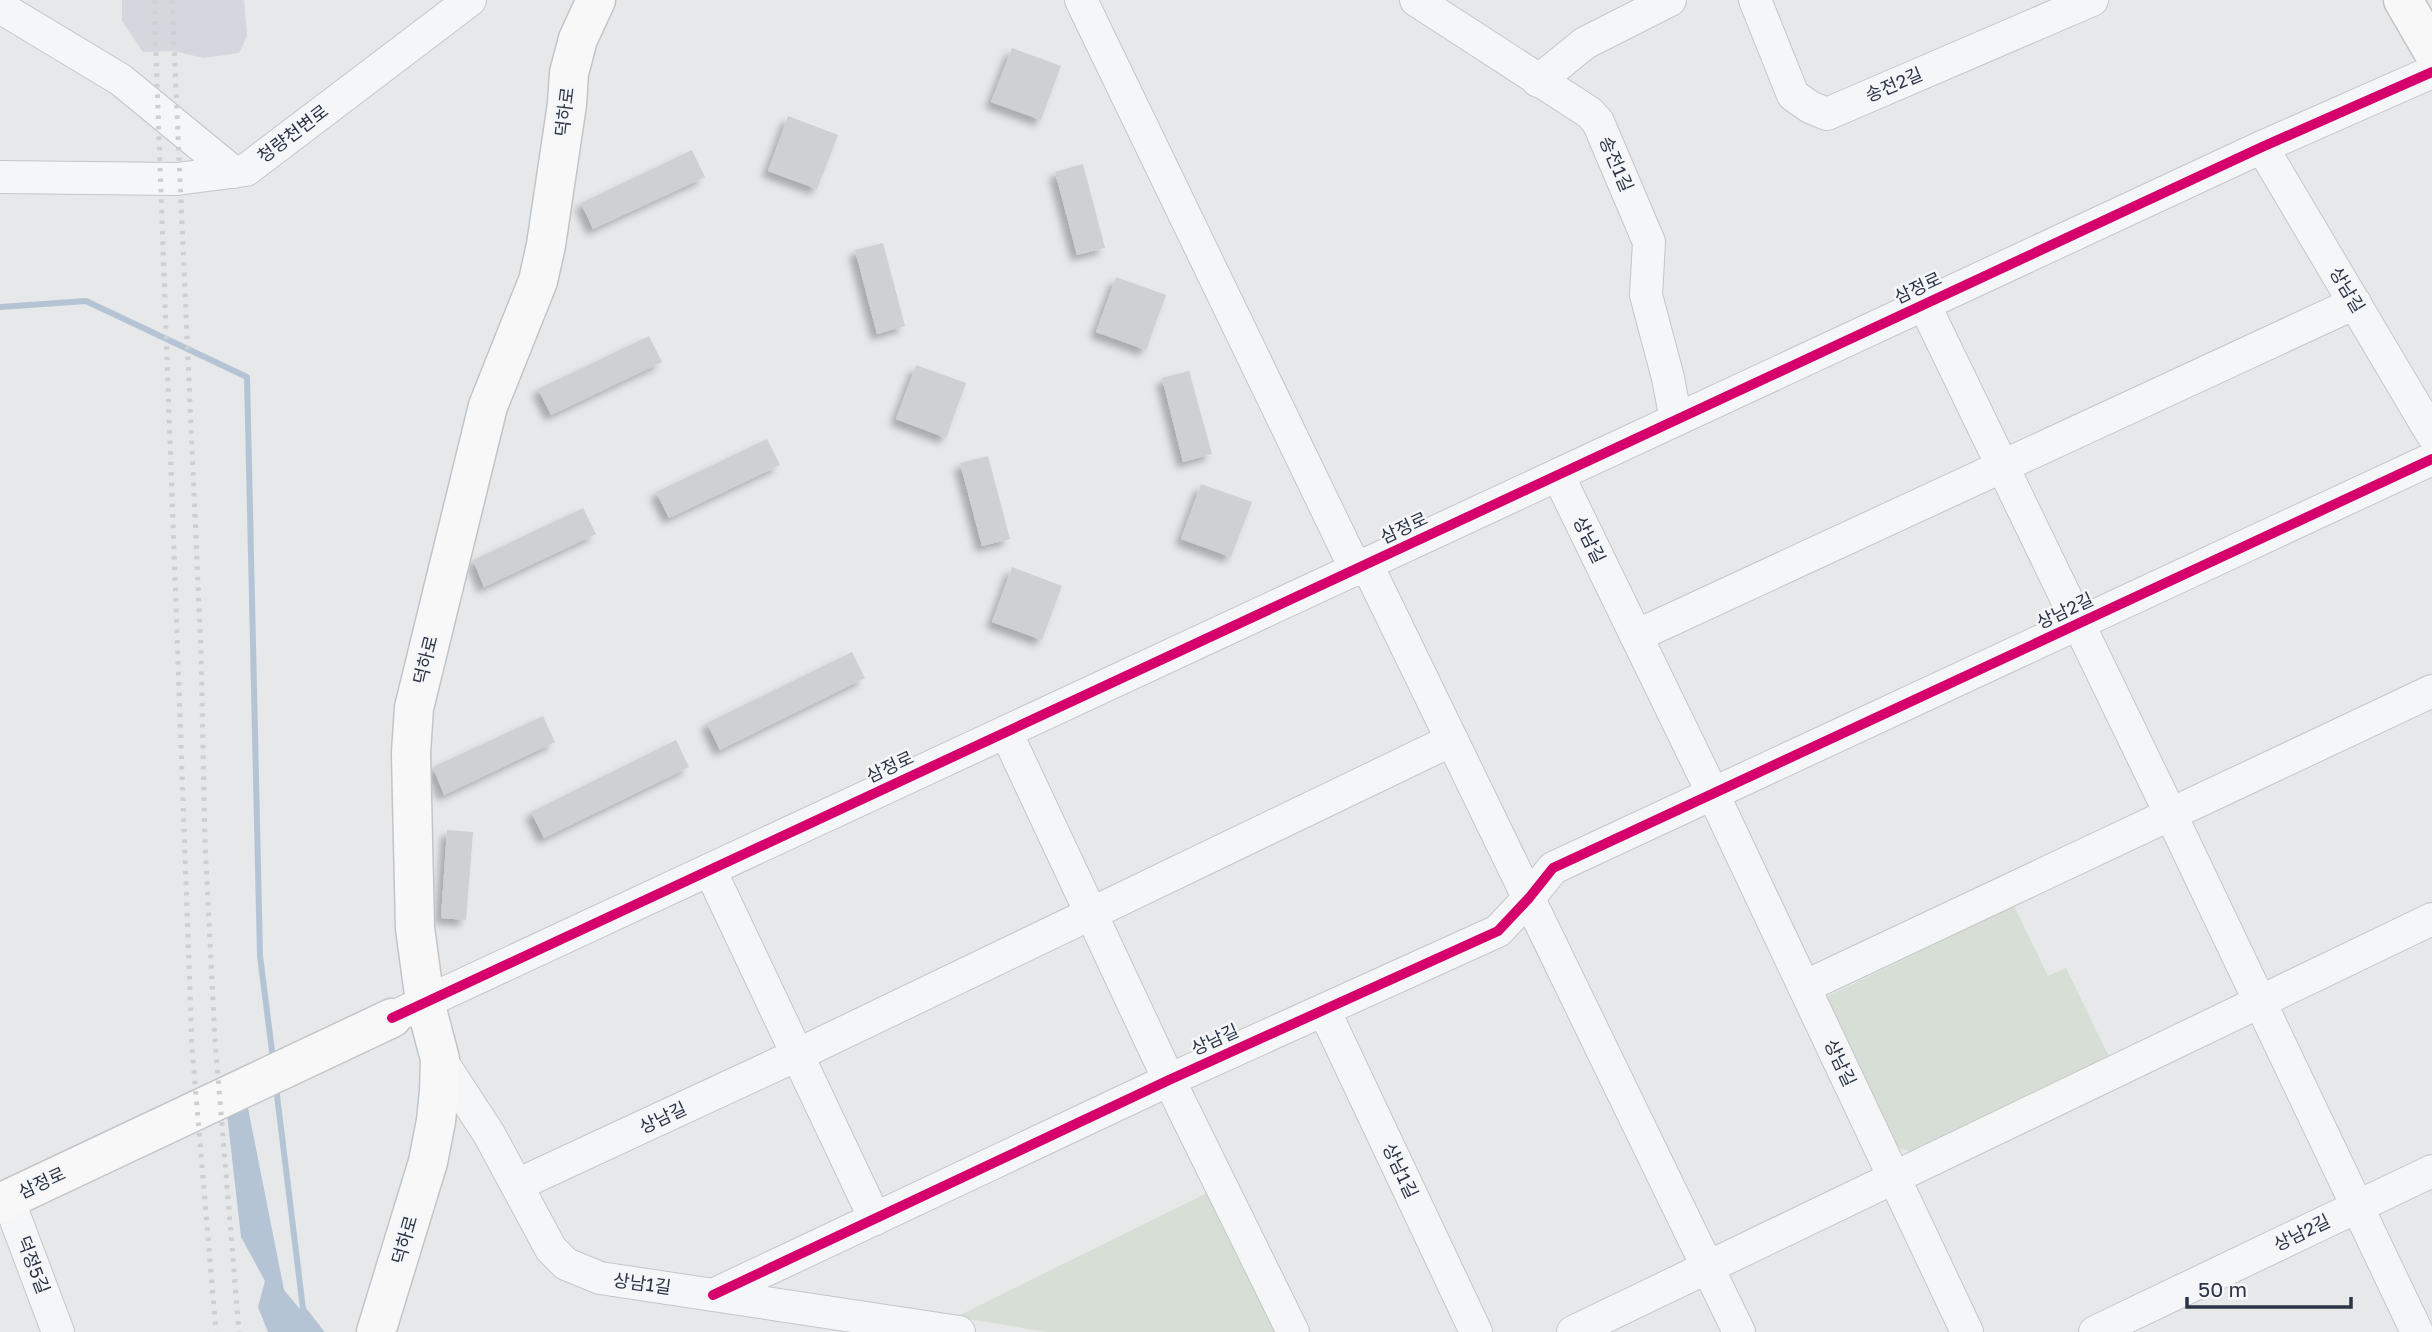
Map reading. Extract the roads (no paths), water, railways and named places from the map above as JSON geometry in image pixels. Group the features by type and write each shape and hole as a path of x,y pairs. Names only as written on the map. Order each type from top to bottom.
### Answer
{"main road":[{"name":"덕하로","path":"376,1332 428,1162 436,1121 440,1059 408,1010 415,928 411,753 414,708 488,406 538,281 546,245 567,104 569,73 578,39 596,0"},
{"path":"2403,0 2432,50"},
{"name":"삼정로","path":"4,1201 408,1010"}],"street":[{"name":"청량천변로","path":"0,177 177,179 246,170 470,0"},
{"path":"1081,0 1362,568 1452,740 1739,1332"},
{"name":"송전1길","path":"1416,0 1590,113 1598,122 1649,242 1646,295 1676,420"},
{"path":"1538,81 1585,43 1670,0"},
{"name":"송전2길","path":"1755,0 1793,95 1810,107 1827,114 2092,0"},
{"path":"0,8 121,80 233,172"},
{"name":"삼정로","path":"408,1010 2262,147 2432,72"},
{"name":"상남길","path":"2262,147 2432,433"},
{"path":"1636,636 2355,303"},
{"name":"상남2길","path":"1924,304 2171,813 2417,1332"},
{"name":"상남2길","path":"1713,794 2432,459"},
{"name":"상남길","path":"1558,475 1713,794 1967,1332"},
{"path":"1804,987 2432,691"},
{"path":"1006,732 1170,1080 1293,1332"},
{"name":"상남길","path":"517,1185 797,1055 1452,740"},
{"name":"상남길","path":"713,1295 1170,1080 1498,931 1553,868 1713,794"},
{"path":"710,870 875,1219"},
{"path":"1573,1332 2432,919"},
{"name":"상남1길","path":"1324,1010 1476,1332"},
{"name":"상남1길","path":"440,1059 489,1134 551,1249 566,1264 600,1278 959,1332"},
{"name":"상남2길","path":"2095,1332 2432,1171"},
{"name":"덕정5길","path":"4,1201 58,1332"}],"water":[{"path":"244,1088 284,1290 319,1332 268,1332 258,1307 265,1281 241,1237 225,1096"}],"waterway":[{"path":"0,307 86,301 247,377 260,956 273,1059"},
{"path":"276,1087 303,1309 321,1332"}],"railway":[{"path":"154,0 192,1048 216,1332"},
{"path":"172,0 201,651 205,843 215,1040 239,1332"}]}
